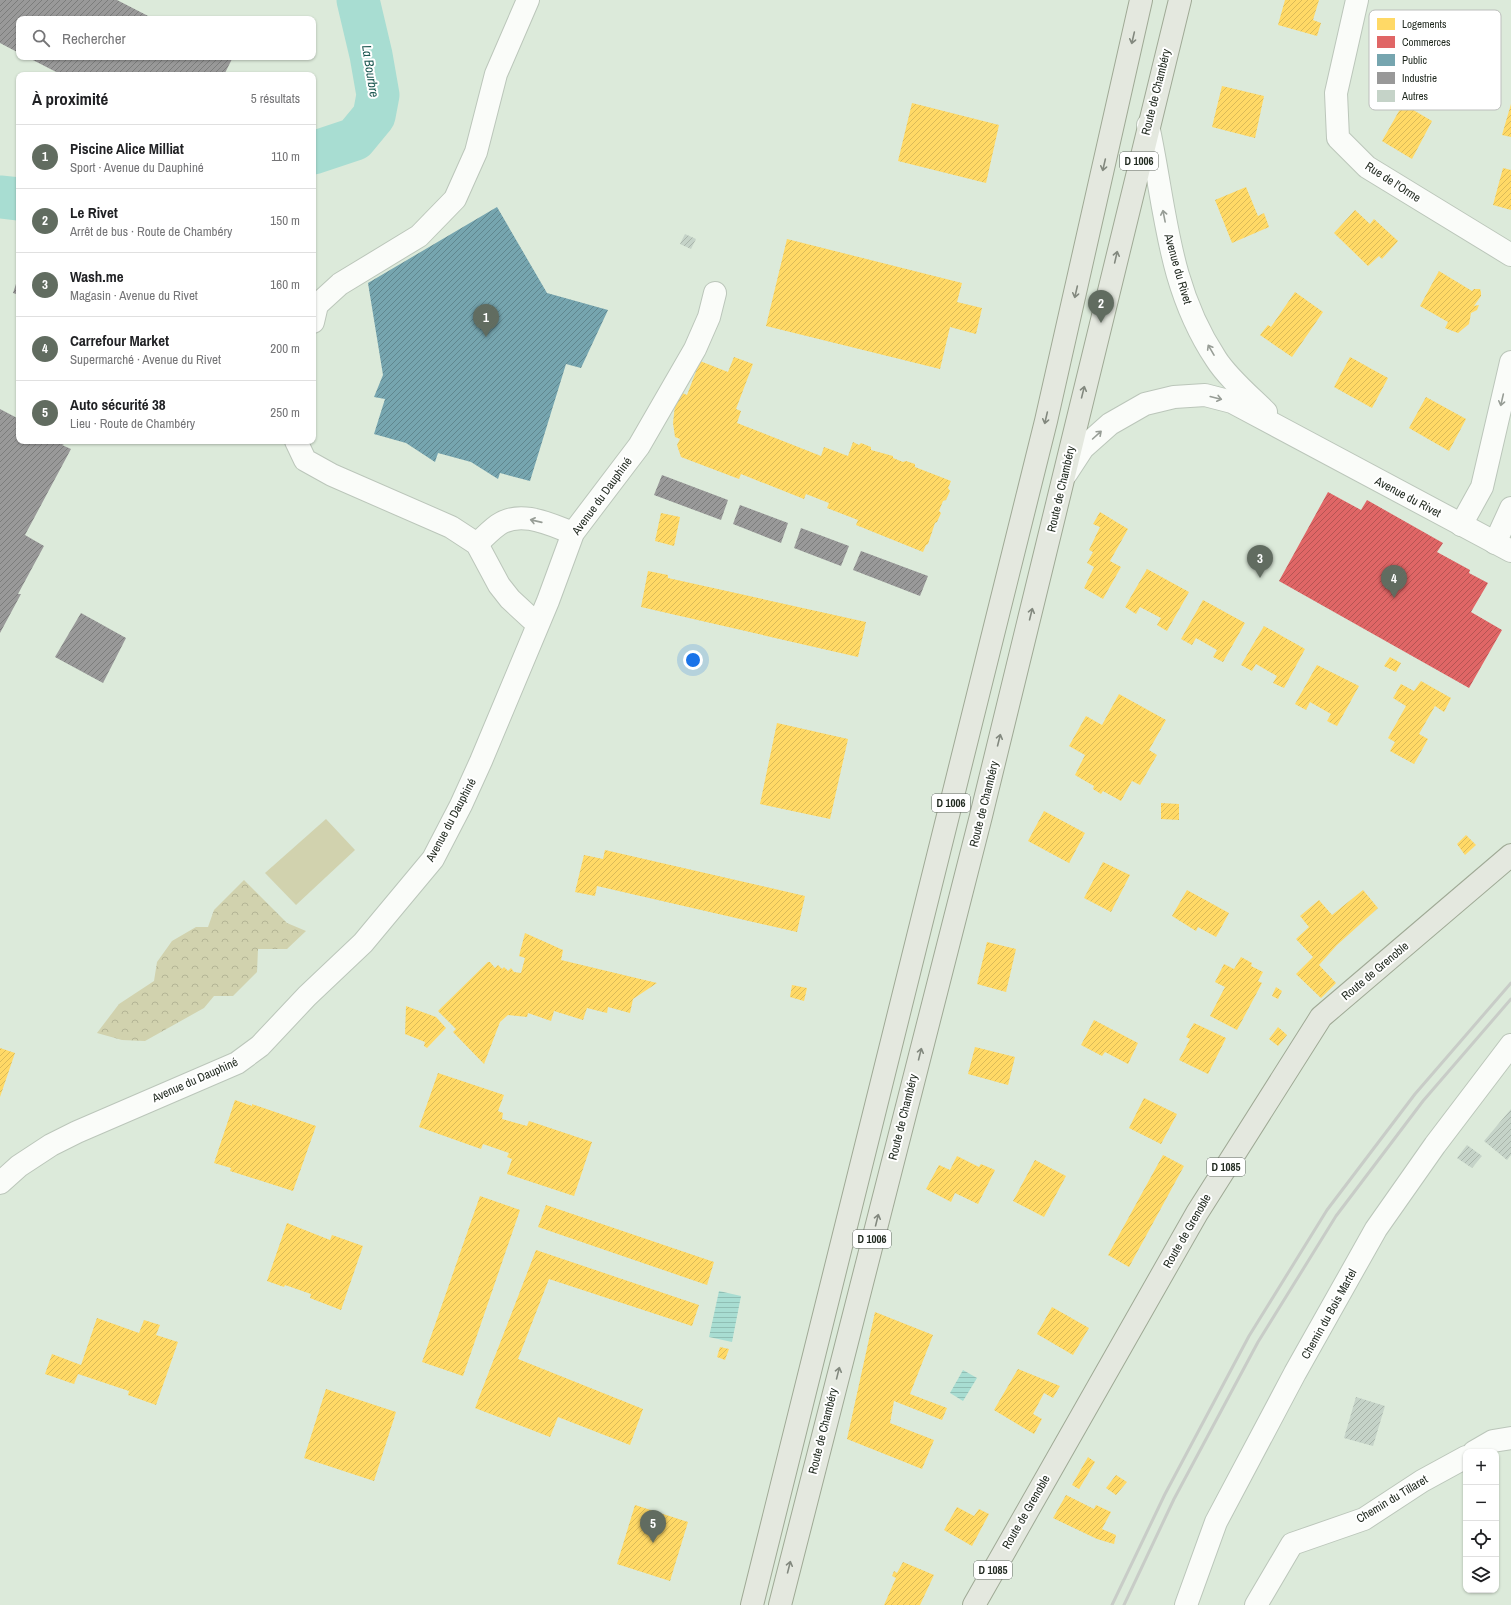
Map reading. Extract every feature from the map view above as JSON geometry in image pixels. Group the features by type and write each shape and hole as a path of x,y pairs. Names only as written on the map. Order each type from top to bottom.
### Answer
{"main road":[{"name":"D 1006","path":"752,1605 1046,422 1141,0"},
{"name":"Route de Chambéry","path":"780,1605 979,823 1148,124 1180,0"},
{"name":"Route de Grenoble","path":"974,1605 1197,1213 1321,1017 1511,855"}],"street":[{"path":"316,309 317,305 340,284 419,236 455,199 476,152 496,74 528,0"},
{"name":"Rue de l'Orme","path":"1357,0 1336,93 1338,138 1367,167 1511,255"},
{"name":"Avenue du Rivet","path":"1148,124 1164,216 1177,274 1194,321 1217,361 1242,389 1285,429"},
{"name":"Avenue du Dauphiné","path":"0,1183 19,1166 77,1132 237,1063 260,1046 307,996 363,943 433,859 461,805 481,761 562,566 573,533 639,446 695,350 709,317 715,293"},
{"path":"1461,525 1482,487 1511,362"},
{"name":"Avenue du Rivet","path":"1064,476 1083,448 1110,424 1145,404 1174,397 1204,395 1232,402 1503,547"},
{"path":"297,444 305,460 332,475 451,527 477,544 499,585 510,599 537,624"},
{"path":"1503,547 1511,508"},
{"path":"477,544 499,524 518,518 536,520 573,533"},
{"name":"Chemin du Bois Martel","path":"1186,1605 1216,1522 1295,1374 1376,1229 1435,1145 1511,1045"},
{"path":"1479,1449 1493,1441 1511,1438"},
{"name":"Chemin du Tillaret","path":"1256,1605 1292,1544 1364,1519 1422,1481 1463,1459"}],"green space":[{"path":"326,819 355,850 296,905 265,873"},
{"path":"244,880 287,923 306,931 287,949 258,949 257,972 233,996 214,996 204,1008 145,1041 122,1040 97,1033 119,1004 154,981 157,962 172,941 196,927 208,927 214,910"}],"water":[{"path":"719,1291 741,1296 732,1342 709,1337"},
{"path":"963,1370 977,1378 963,1401 950,1393"}],"building: Logements":[{"path":"1285,0 1319,0 1313,20 1321,23 1317,36 1278,25"},
{"path":"1222,86 1264,96 1255,138 1212,127"},
{"path":"912,103 999,125 986,183 898,161"},
{"path":"1511,104 1511,137 1502,135"},
{"path":"1400,110 1413,110 1432,121 1412,159 1382,141"},
{"path":"1503,168 1511,170 1511,210 1493,205"},
{"path":"1246,187 1258,216 1264,213 1269,227 1232,243 1215,200"},
{"path":"1355,210 1370,224 1374,219 1398,241 1382,259 1379,256 1368,266 1334,233"},
{"path":"787,239 962,283 957,302 982,308 976,334 950,327 940,369 766,326"},
{"path":"1439,271 1472,291 1474,289 1480,289 1481,292 1481,296 1474,306 1479,305 1477,310 1471,313 1469,324 1458,333 1445,328 1448,322 1420,306"},
{"path":"1295,292 1323,312 1292,357 1260,335 1268,325 1271,327"},
{"path":"734,357 753,364 736,409 741,411 737,423 821,456 824,447 848,456 853,442 859,445 861,443 871,447 871,450 893,456 893,458 903,462 906,461 915,464 915,467 951,481 948,488 950,491 946,500 943,501 939,511 941,513 937,522 935,523 928,544 923,552 856,525 858,520 827,508 829,503 806,494 804,499 741,474 739,479 681,457 677,445 680,439 675,437 673,423 675,405 680,392 687,395 700,361 728,372"},
{"path":"1350,357 1388,378 1372,408 1334,387"},
{"path":"1426,397 1466,419 1449,451 1409,428"},
{"path":"1100,512 1128,529 1110,561 1121,567 1103,599 1084,588 1094,567 1087,563 1093,552 1089,550 1100,527 1093,524"},
{"path":"661,513 680,517 674,546 655,541"},
{"path":"1147,569 1189,592 1167,631 1157,625 1161,618 1140,607 1136,614 1125,607"},
{"path":"648,571 668,575 668,578 866,622 858,657 641,607"},
{"path":"1203,600 1245,623 1223,662 1213,657 1217,650 1196,638 1192,645 1181,639"},
{"path":"1264,626 1305,649 1284,688 1273,683 1277,676 1256,664 1252,671 1241,665"},
{"path":"1390,657 1401,663 1396,672 1384,666"},
{"path":"1317,665 1359,686 1337,726 1327,721 1331,714 1310,702 1306,710 1295,704"},
{"path":"1421,681 1451,698 1444,712 1435,706 1419,734 1428,739 1414,764 1390,751 1395,742 1388,738 1406,706 1393,698 1401,684 1414,691"},
{"path":"1119,694 1166,720 1149,750 1157,755 1140,785 1132,781 1121,801 1103,791 1101,794 1093,789 1094,786 1075,775 1085,755 1069,746 1086,716 1102,725"},
{"path":"777,723 848,739 830,819 760,804"},
{"path":"1161,803 1179,804 1179,820 1161,819"},
{"path":"1044,811 1085,833 1069,863 1028,841"},
{"path":"1466,835 1476,845 1465,855 1457,844"},
{"path":"605,850 805,896 797,932 597,886 595,896 575,892 584,855 603,859"},
{"path":"1103,862 1130,875 1111,912 1084,898"},
{"path":"1187,890 1229,913 1216,937 1198,927 1196,931 1172,916"},
{"path":"1363,890 1378,908 1337,945 1319,965 1336,983 1321,998 1296,974 1313,957 1296,939 1309,927 1300,916 1319,900 1332,915"},
{"path":"525,933 563,950 561,960 657,983 633,999 630,1013 608,1007 607,1013 587,1008 583,1020 554,1011 551,1021 528,1013 527,1017 508,1015 500,1022 484,1064 453,1032 456,1029 438,1011 488,962 490,962 495,968 498,965 502,969 504,967 508,971 511,968 514,972 521,973 525,958 519,956"},
{"path":"987,942 1016,949 1006,992 977,984"},
{"path":"1241,957 1252,963 1251,966 1263,972 1258,981 1262,983 1237,1030 1210,1016 1225,987 1215,982 1224,964 1234,969"},
{"path":"792,985 807,988 804,1001 790,997"},
{"path":"1276,987 1282,991 1278,999 1272,996"},
{"path":"406,1006 436,1017 446,1028 427,1048 424,1046 425,1042 405,1034"},
{"path":"1094,1020 1138,1043 1128,1064 1105,1052 1102,1056 1081,1045"},
{"path":"1194,1023 1226,1038 1208,1074 1179,1060 1190,1039 1186,1037"},
{"path":"1278,1027 1287,1035 1278,1046 1269,1039"},
{"path":"975,1047 1015,1057 1008,1085 968,1074"},
{"path":"0,1048 15,1053 0,1097"},
{"path":"438,1073 504,1095 498,1111 503,1113 502,1119 527,1126 529,1121 592,1142 574,1196 507,1174 512,1159 507,1157 509,1153 483,1144 481,1149 419,1127"},
{"path":"1144,1098 1177,1114 1161,1144 1129,1128"},
{"path":"235,1100 252,1106 252,1104 316,1126 293,1191 230,1171 231,1168 214,1163"},
{"path":"1163,1155 1184,1166 1129,1267 1108,1255"},
{"path":"957,1156 979,1167 981,1164 995,1170 978,1204 955,1193 951,1202 926,1189 939,1165 950,1170"},
{"path":"1035,1160 1066,1176 1044,1217 1013,1201"},
{"path":"480,1196 520,1210 463,1376 422,1362"},
{"path":"546,1205 714,1262 707,1285 538,1227"},
{"path":"287,1223 330,1240 332,1235 363,1246 341,1310 310,1298 311,1294 285,1285 284,1287 267,1281"},
{"path":"536,1250 699,1305 692,1326 549,1279 518,1359 643,1409 630,1445 558,1417 550,1437 475,1408"},
{"path":"1052,1307 1089,1328 1073,1355 1037,1334"},
{"path":"875,1312 933,1335 910,1394 947,1408 942,1420 894,1401 890,1423 934,1440 922,1469 847,1439"},
{"path":"97,1318 139,1333 144,1320 160,1325 156,1335 178,1342 156,1405 128,1395 129,1391 78,1374 74,1384 45,1374 52,1354 81,1365"},
{"path":"720,1347 729,1349 725,1360 717,1357"},
{"path":"1018,1369 1060,1386 1053,1398 1044,1393 1033,1414 1042,1419 1034,1434 994,1410"},
{"path":"326,1389 396,1412 374,1481 304,1458"},
{"path":"1088,1457 1095,1462 1079,1489 1072,1485"},
{"path":"1116,1475 1127,1482 1116,1495 1106,1488"},
{"path":"1066,1495 1094,1509 1096,1505 1111,1512 1102,1529 1116,1535 1114,1544 1097,1539 1053,1518"},
{"path":"635,1505 688,1522 670,1581 617,1564"},
{"path":"957,1507 974,1516 979,1509 989,1514 972,1546 944,1530"},
{"path":"903,1562 934,1575 920,1605 884,1605 896,1578 892,1576 894,1571 897,1573"}],"building: Commerces":[{"path":"1328,492 1361,510 1367,500 1443,543 1437,552 1470,570 1469,573 1488,583 1471,612 1502,630 1469,688 1279,581"}],"building: Public":[{"path":"497,207 547,293 608,310 581,368 566,364 530,481 500,473 498,479 471,462 438,453 435,462 406,443 374,434 385,399 374,397 383,375 368,283"}],"building: Industrie":[{"path":"0,0 117,0 148,16 16,16 16,51 0,43"},
{"path":"33,60 232,60 226,72 56,72"},
{"path":"16,284 16,294 13,293"},
{"path":"0,409 16,417 16,444 64,444 62,445 71,449 25,535 44,546 18,594 21,594 0,633"},
{"path":"662,475 728,500 721,520 654,495"},
{"path":"740,505 788,523 781,543 733,524"},
{"path":"801,528 849,546 841,566 794,548"},
{"path":"861,551 928,576 920,596 853,570"},
{"path":"81,613 126,638 103,683 55,657"}],"building: Autres":[{"path":"685,234 696,239 691,249 680,244"},
{"path":"1511,1109 1511,1155 1507,1160 1484,1141"},
{"path":"1467,1145 1482,1156 1472,1168 1457,1158"},
{"path":"1356,1397 1385,1406 1373,1446 1344,1438"}],"waterway":[{"name":"La Bourbre","path":"316,152 355,139 374,116 378,95 371,55 358,0"},
{"name":"La Bourbre","path":"0,197 16,199"}],"railway":[{"path":"1112,1605 1165,1494 1249,1336 1327,1210 1415,1094 1511,983"},
{"path":"1124,1605 1174,1499 1258,1342 1336,1216 1423,1101 1511,999"}],"place":[{"name":"Le Rivet","path":"1101,323"},
{"name":"Piscine Alice Milliat","path":"486,337"},
{"name":"Wash.me","path":"1260,578"},
{"name":"Carrefour Market","path":"1394,598"},
{"name":"Auto sécurité 38","path":"653,1543"}]}
